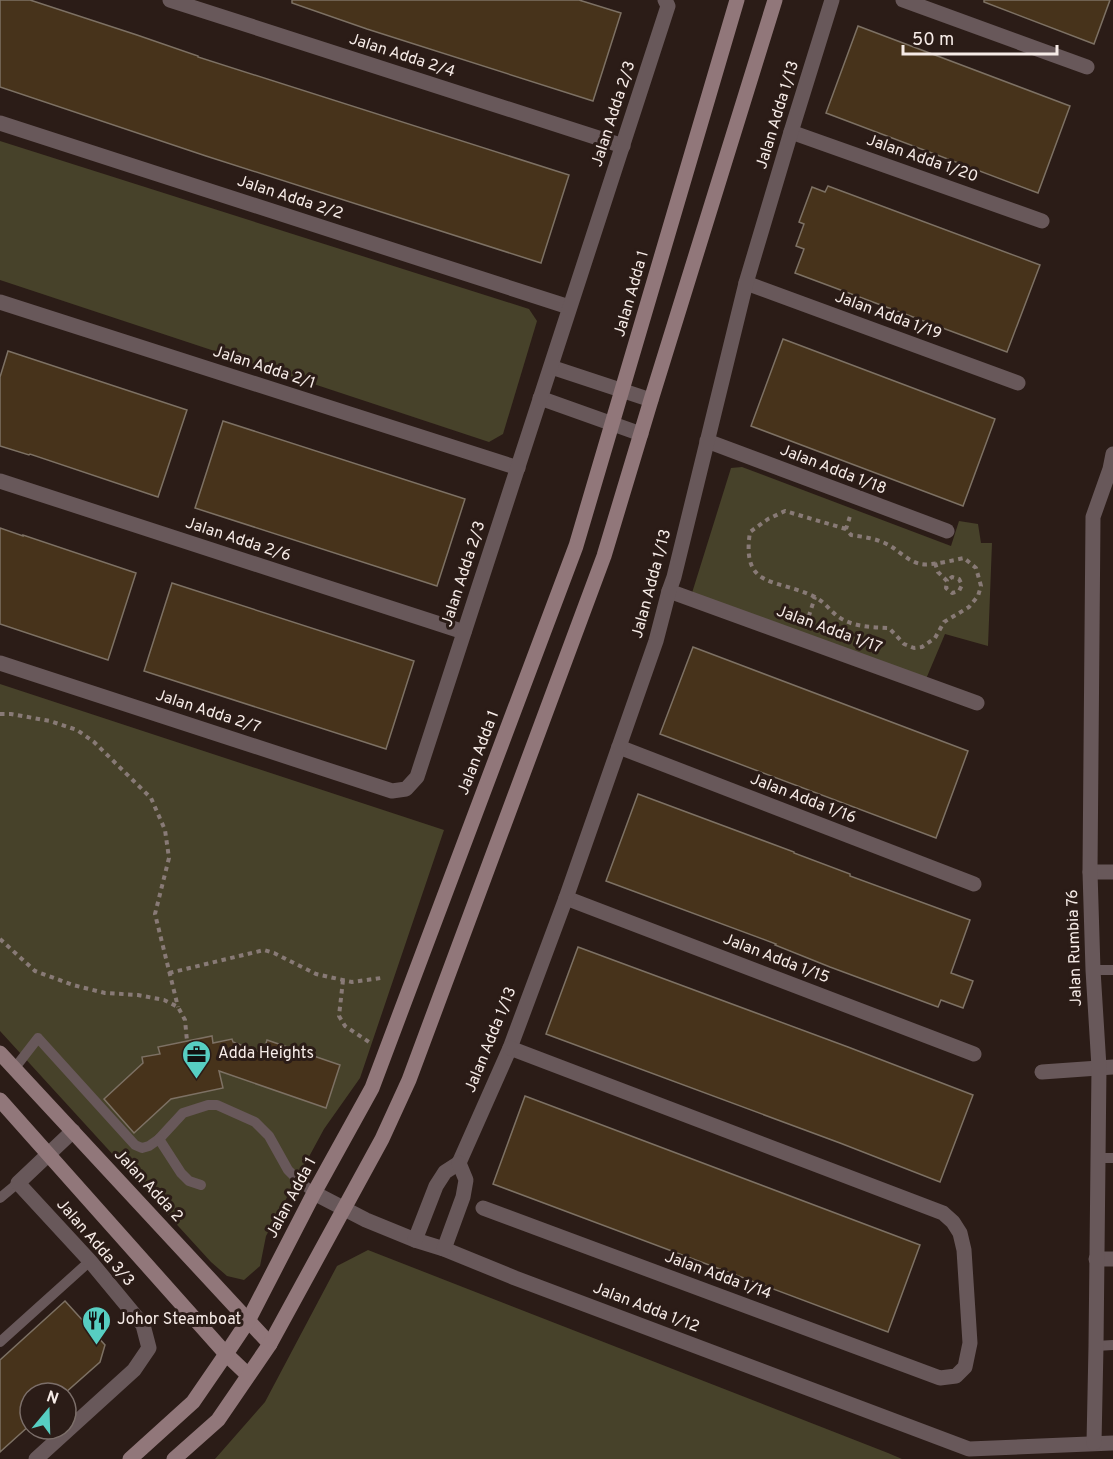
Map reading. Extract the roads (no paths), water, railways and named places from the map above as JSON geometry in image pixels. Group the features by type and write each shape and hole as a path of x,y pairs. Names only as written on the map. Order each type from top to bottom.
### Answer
{"street":[{"name":"Jalan Adda 2/4","path":"170,0 622,146"},
{"name":"Jalan Adda 2/3","path":"406,789 417,777 668,6 665,0"},
{"name":"Jalan Adda 1","path":"130,1459 193,1402 248,1321 372,1088 576,546 737,0"},
{"path":"174,1459 218,1420 270,1344 382,1139 409,1080 604,556 775,0"},
{"name":"Jalan Adda 1/13","path":"459,1163 510,1047 566,898 656,641 677,566 746,283 790,132 832,0"},
{"path":"903,0 1088,67"},
{"name":"Jalan Adda 2/2","path":"0,123 570,307"},
{"name":"Jalan Adda 1/20","path":"790,132 1042,220"},
{"name":"Jalan Adda 1/19","path":"746,283 1018,383"},
{"name":"Jalan Adda 2/1","path":"0,302 518,468"},
{"path":"551,367 651,400"},
{"path":"540,398 642,434"},
{"name":"Jalan Adda 1/18","path":"707,441 947,531"},
{"name":"Jalan Rumbia 76","path":"1094,1443 1096,1259 1106,1158 1106,1067 1093,970 1090,872 1093,517 1111,470 1113,454"},
{"name":"Jalan Adda 2/6","path":"0,481 464,632"},
{"name":"Jalan Adda 1/17","path":"669,591 977,703"},
{"name":"Jalan Adda 2/7","path":"0,663 392,791 406,789"},
{"name":"Jalan Adda 1/16","path":"619,747 974,884"},
{"path":"1090,872 1113,872"},
{"name":"Jalan Adda 1/15","path":"566,898 974,1054"},
{"name":"Jalan Adda 1/14","path":"483,1208 940,1378 956,1376 965,1367 970,1343 964,1250 957,1227 943,1213 510,1047"},
{"name":"Jalan Adda 2","path":"0,1053 270,1344"},
{"path":"1042,1072 1106,1067"},
{"path":"0,1100 248,1376"},
{"path":"18,1183 73,1131"},
{"path":"415,1240 436,1186 445,1172 459,1163 466,1180 463,1197 444,1249"},
{"name":"Jalan Adda 3/3","path":"18,1183 90,1261 143,1325 149,1348 134,1370 36,1459"},
{"name":"Jalan Adda 1/12","path":"315,1193 366,1220 415,1240 444,1249 515,1278 969,1449 1094,1443"},
{"path":"1096,1259 1113,1259"},
{"path":"1094,1443 1113,1443"}],"lane":[{"path":"1093,970 1113,970"},
{"path":"14,1069 38,1038 135,1145 142,1148 159,1139 183,1113 208,1105 217,1105 255,1122 270,1136 288,1170 315,1193"},
{"path":"159,1139 181,1173 189,1181 201,1185"},
{"path":"0,1198 18,1183"},
{"path":"0,1342 90,1261"},
{"path":"1096,1346 1113,1345"}],"place":[{"name":"Adda Heights","path":"197,1080"},
{"name":"Johor Steamboat","path":"96,1346"}]}
